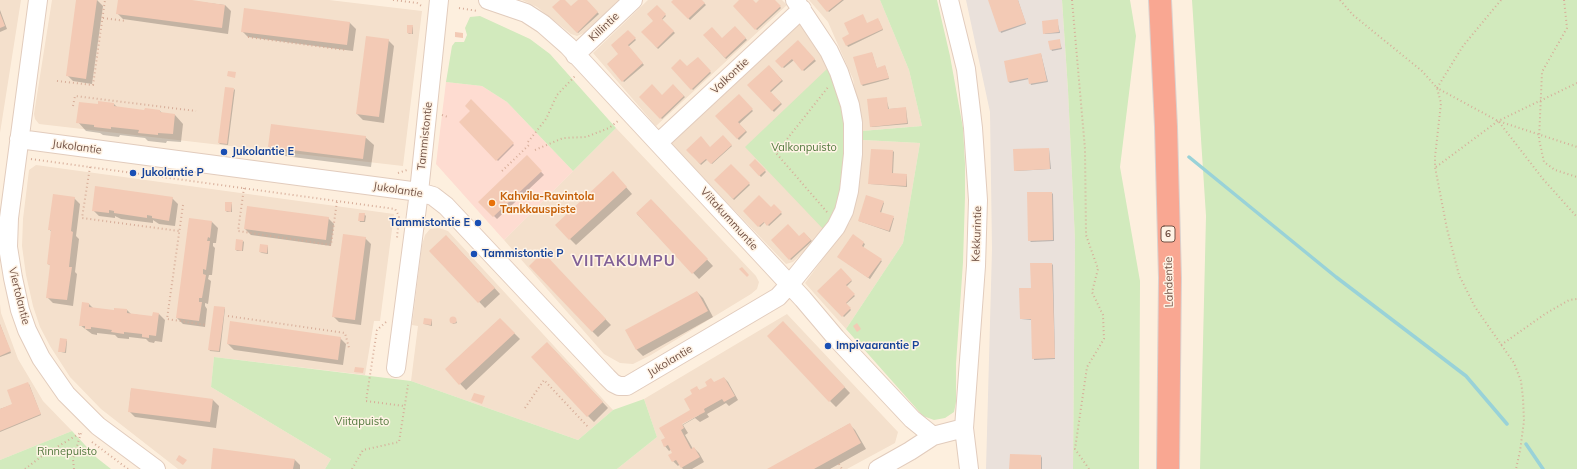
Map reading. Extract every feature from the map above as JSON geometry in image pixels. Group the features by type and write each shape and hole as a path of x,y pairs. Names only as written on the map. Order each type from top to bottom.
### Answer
{"highway":[{"name":"Lahdentie","path":"1160,0 1166,127 1170,278 1168,469"}],"street":[{"name":"Viertolantie","path":"38,0 9,218 8,246 16,292 27,330 52,376 79,408 98,426 156,469"},
{"name":"Killintie","path":"574,62 633,0"},
{"name":"Kekkurintie","path":"949,0 966,69 973,128 978,200 976,266 964,428 969,469"},
{"name":"Tammistontie","path":"396,368 419,192 433,4"},
{"path":"790,285 836,227 844,211 849,191 853,154 853,123 846,90 840,72 829,51 799,5"},
{"name":"Valkontie","path":"658,143 799,5"},
{"name":"Viitakummuntie","path":"486,6 526,13 543,24 568,46 574,62 658,143 912,419 933,436"},
{"name":"Jukolantie","path":"19,139 419,192 433,196 446,206 607,377 613,383 620,386 627,386 637,381 778,297 790,285"},
{"path":"878,469 933,436 964,428"}],"path":[{"path":"57,81 93,85 106,0"},
{"path":"393,0 433,4"},
{"path":"1072,0 1085,150 1086,235 1098,269 1092,292 1102,315 1104,339 1087,367 1075,450 1089,469"},
{"path":"1340,0 1353,15 1422,70 1437,88 1498,121 1577,147"},
{"path":"1501,0 1463,46 1437,88 1441,103 1435,157 1447,229 1459,275 1475,307 1516,369 1521,381 1524,421 1516,469"},
{"path":"1564,0 1567,28 1542,72 1542,100 1539,134 1544,162 1555,170 1577,177"},
{"path":"460,8 486,6"},
{"path":"103,18 126,21"},
{"path":"248,37 346,50"},
{"path":"528,142 546,119 557,95 577,74 574,62"},
{"path":"836,227 829,214 776,153 840,72"},
{"path":"1436,167 1498,121 1577,83"},
{"path":"73,106 75,96 196,111"},
{"path":"535,150 563,138 586,137 609,128 619,120 623,124"},
{"path":"1498,121 1543,178 1577,217"},
{"path":"502,171 530,144"},
{"path":"26,158 395,209 399,216 396,243"},
{"path":"90,167 82,218 179,231"},
{"path":"390,172 398,173"},
{"path":"244,188 238,230 331,245 337,201"},
{"path":"183,205 167,320 206,325"},
{"path":"1501,345 1545,314 1570,300 1577,299"},
{"path":"228,316 345,333 349,348"},
{"path":"387,316 386,323 377,330 366,401 404,406"},
{"path":"525,408 544,380 589,428"},
{"path":"352,469 363,450 399,442 408,385"},
{"path":"25,469 42,456 82,432 73,459 74,469"},
{"path":"839,464 842,469"}],"shaded area":[{"path":"0,0 21,0 0,133"},
{"path":"52,0 329,0 422,11 403,166 39,124 35,119 34,114"},
{"path":"522,0 619,0 584,33 577,36 571,34 537,7"},
{"path":"648,0 782,0 787,5 656,126 593,53"},
{"path":"809,0 880,0 909,70 922,126 862,131 853,79 828,22"},
{"path":"966,0 1062,0 1075,240 1073,469 986,469 992,249 990,112"},
{"path":"800,21 828,68 825,231 793,262 786,264 667,140"},
{"path":"446,82 482,86 507,102 573,171 504,240 436,164"},
{"path":"616,128 756,276 759,282 757,289 751,294 651,355 633,364 620,363 604,354 504,240"},
{"path":"863,140 920,143 903,243 846,329 805,283 850,222"},
{"path":"36,165 394,214 380,321 374,321 365,375 214,357 211,387 331,459 325,469 178,469 101,409 70,377 50,346 40,327 33,306 26,275 22,246 23,219 29,170"},
{"path":"439,228 448,231 613,410 578,440 411,381 418,326 412,325 422,245 425,235 430,229"},
{"path":"0,304 1,313 18,359 43,401 72,431 0,460"},
{"path":"787,314 898,432 895,443 847,469 617,469 657,437 644,399"}],"green space":[{"path":"880,0 937,0 950,56 963,128 965,197 963,262 956,364 956,402 954,412 945,418 934,420 923,416 846,329 903,243 920,143 863,140 862,131 922,126 909,70"},
{"path":"1062,0 1130,0 1136,36 1120,167 1140,281 1139,469 1073,469 1075,240"},
{"path":"1192,0 1577,0 1577,469 1200,469 1206,216"},
{"path":"480,16 530,39 550,54 616,128 573,171 507,102 482,86 446,82 452,46 455,42 464,42 467,35 465,28 470,17"},
{"name":"Valkonpuisto","path":"828,68 834,79 845,122 845,171 837,207 825,231 745,147"},
{"name":"Viitapuisto","path":"214,357 411,381 578,440 613,410 644,399 657,437 617,469 325,469 331,459 211,387"},
{"name":"Rinnepuisto","path":"72,431 97,458 111,469 0,469 0,460"}],"building":[{"path":"76,0 97,0 86,79 66,76"},
{"path":"118,0 192,0 225,5 222,28 116,14"},
{"path":"560,0 565,0 571,6 578,0 587,0 598,12 577,33 552,7"},
{"path":"673,0 702,0 705,3 688,19 671,2"},
{"path":"739,0 753,0 756,3 759,0 775,0 781,6 755,30 733,6"},
{"path":"817,0 842,0 827,12"},
{"path":"988,0 1018,0 1026,23 999,32"},
{"path":"657,5 666,14 662,19 674,31 657,48 641,32 653,21 647,14"},
{"path":"244,8 350,22 347,45 241,32"},
{"path":"0,13 5,26 0,28"},
{"path":"863,14 867,23 878,18 883,29 846,46 842,38 849,34 844,23"},
{"path":"1058,19 1059,32 1043,34 1042,21"},
{"path":"407,25 413,25 412,34 407,33"},
{"path":"735,26 746,38 725,58 703,35 712,27 722,38"},
{"path":"628,30 636,38 628,45 643,63 622,82 607,64 618,54 611,45"},
{"path":"455,32 463,33 463,38 455,37"},
{"path":"366,36 389,39 379,117 356,114"},
{"path":"1060,39 1061,48 1050,50 1048,41"},
{"path":"798,40 815,59 802,71 792,59 782,68 775,61"},
{"path":"872,52 877,68 885,65 889,78 861,85 853,57"},
{"path":"1041,53 1047,81 1029,84 1028,78 1008,82 1004,61"},
{"path":"698,57 711,71 691,90 671,68 680,59 687,66"},
{"path":"769,65 782,80 770,91 781,103 772,111 747,85"},
{"path":"228,71 236,72 235,78 227,76"},
{"path":"652,84 662,95 673,84 684,96 660,119 639,97"},
{"path":"225,87 234,88 227,144 218,143"},
{"path":"739,94 753,109 738,122 746,131 737,139 715,116"},
{"path":"887,97 888,109 906,107 907,123 870,127 867,99"},
{"path":"471,99 514,143 496,161 459,122 470,111 465,106"},
{"path":"98,101 114,103 114,106 144,110 145,108 175,114 173,134 158,133 158,135 138,133 139,130 111,127 111,129 76,123 79,102 98,104"},
{"path":"271,124 366,136 363,159 268,147"},
{"path":"723,135 732,145 711,164 706,159 700,164 686,150 701,136 710,147"},
{"path":"1049,148 1050,169 1014,171 1013,149"},
{"path":"871,149 893,150 892,173 907,174 906,186 868,184"},
{"path":"527,155 542,171 493,217 478,202"},
{"path":"755,159 766,170 759,176 749,165"},
{"path":"731,164 750,183 733,199 714,180"},
{"path":"613,171 627,187 569,240 555,225"},
{"path":"95,186 173,197 169,221 152,218 152,216 147,215 147,218 114,213 114,211 109,210 109,213 92,211"},
{"path":"1027,192 1052,192 1053,240 1028,241"},
{"path":"53,194 75,197 69,267 72,267 67,300 46,298 50,265 47,264 51,230 48,230"},
{"path":"759,195 771,207 774,204 782,212 767,226 764,222 758,227 743,211"},
{"path":"866,195 884,201 880,212 894,216 889,231 858,221"},
{"path":"651,199 708,259 692,274 636,213"},
{"path":"225,202 232,202 231,212 225,211"},
{"path":"247,206 329,217 326,240 244,229"},
{"path":"359,213 365,213 364,221 358,221"},
{"path":"189,218 212,221 210,238 208,237 207,241 210,241 206,270 203,269 203,274 206,275 202,298 199,298 199,302 202,302 199,321 176,318"},
{"path":"788,224 799,236 804,232 811,240 789,260 771,240"},
{"path":"343,234 366,237 355,320 332,317"},
{"path":"853,234 864,242 862,246 882,259 868,278 837,257"},
{"path":"446,235 495,288 478,303 429,251"},
{"path":"236,239 243,240 242,251 235,250"},
{"path":"260,244 268,245 267,253 259,252"},
{"path":"543,252 606,319 592,332 529,266"},
{"path":"1030,263 1052,263 1055,358 1032,359 1031,319 1020,319 1019,288 1031,288"},
{"path":"742,267 749,275 747,277 739,269"},
{"path":"841,268 852,280 846,285 855,294 846,303 851,308 842,317 817,291"},
{"path":"697,291 708,311 636,350 625,330"},
{"path":"82,302 89,303 89,307 114,310 114,308 127,309 127,313 152,316 153,312 159,313 156,336 149,335 149,338 142,337 142,334 124,332 124,334 111,332 112,330 91,327 91,329 85,329 85,326 79,326"},
{"path":"214,306 225,307 219,351 208,350"},
{"path":"453,316 456,317 456,323 453,324 450,323 449,320 450,317"},
{"path":"424,318 432,319 431,325 423,324"},
{"path":"500,318 515,333 459,385 445,369"},
{"path":"230,321 341,337 338,360 227,344"},
{"path":"783,321 845,387 829,402 767,336"},
{"path":"857,323 861,329 857,332 853,326"},
{"path":"0,324 11,351 0,356"},
{"path":"60,338 67,339 65,352 58,352"},
{"path":"547,342 603,402 587,417 531,357"},
{"path":"355,367 364,368 363,373 354,372"},
{"path":"724,377 735,396 724,402 722,399 704,409 705,412 682,424 684,428 681,430 691,449 694,447 700,457 681,468 676,460 672,462 668,455 672,453 668,445 664,447 661,440 665,438 659,428 690,410 684,399 692,394 690,390 697,386 699,390 707,386 705,382 711,378 714,382"},
{"path":"28,382 41,414 0,431 0,409 12,404 7,390"},
{"path":"131,388 213,399 210,422 128,412"},
{"path":"474,393 485,396 482,404 471,400"},
{"path":"850,423 861,443 814,469 767,469"},
{"path":"213,448 295,459 293,469 211,469"},
{"path":"1010,454 1041,455 1041,469 1009,469"},
{"path":"179,455 187,460 183,465 176,460"}],"waterway":[{"path":"1189,157 1336,277 1466,376 1507,424"},
{"path":"1526,444 1543,469"}],"place":[{"name":"Jukolantie E","path":"224,152"},
{"name":"Jukolantie P","path":"133,173"},
{"name":"Kahvila-Ravintola Tankkauspiste","path":"492,203"},
{"name":"Tammistontie E","path":"478,223"},
{"name":"Tammistontie P","path":"474,254"},
{"name":"Impivaarantie P","path":"828,346"}],"district":[{"name":"VIITAKUMPU","path":"624,261"}]}
